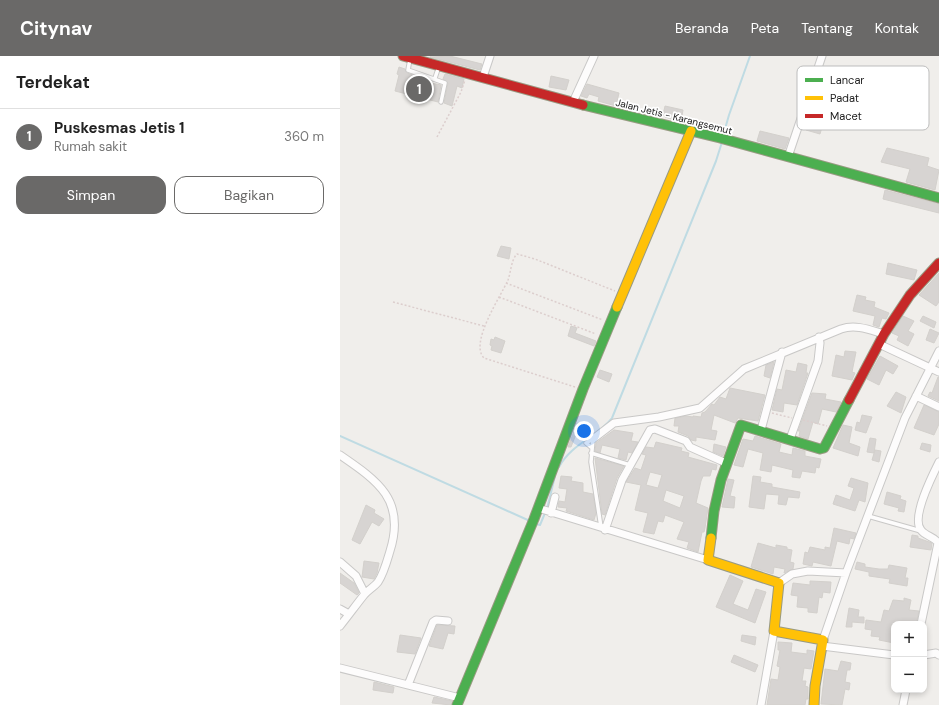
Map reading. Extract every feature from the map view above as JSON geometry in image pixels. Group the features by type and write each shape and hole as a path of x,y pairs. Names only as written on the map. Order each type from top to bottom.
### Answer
{"street":[{"path":"483,77 490,56"},
{"path":"573,102 594,56"},
{"path":"819,66 822,56"},
{"name":"Jalan Jetis - Karangsemut","path":"407,57 573,102 723,139 939,198"},
{"path":"788,157 797,130"},
{"path":"545,511 583,389 610,323 624,295 691,131"},
{"path":"708,560 716,501 726,463 741,425 820,449 824,448 884,334 910,295 939,263"},
{"path":"593,439 614,423 659,417 700,408 744,369 819,337 853,326 884,334"},
{"path":"790,439 818,361 820,347 819,337"},
{"path":"879,344 939,372"},
{"path":"817,705 815,686 822,643 846,573 905,418 939,351"},
{"path":"761,430 782,352"},
{"path":"916,396 939,407"},
{"path":"603,529 630,465 649,431 653,429 686,441 690,447 726,463"},
{"path":"340,455 369,475 380,485 387,495 394,513 395,537 385,569 377,582 365,594 340,626"},
{"path":"922,621 938,543 921,531 917,519 930,479 939,462"},
{"path":"340,668 408,685 458,701 532,522 545,511 555,497"},
{"path":"545,511 779,583"},
{"path":"340,562 356,576 365,594"},
{"path":"762,705 774,631 779,583 792,574 808,571 846,573"},
{"path":"340,609 350,614"},
{"path":"408,685 433,622 436,620 448,621"},
{"path":"774,631 822,643 891,654"},
{"path":"927,654 936,653 939,655"},
{"path":"903,705 905,693"}],"lane":[{"path":"407,57 408,70 435,78 445,83 441,102"},
{"path":"435,78 439,66"},
{"path":"593,439 586,443 592,448 591,462 603,529"},
{"path":"591,453 630,465"},
{"path":"868,516 921,531"}],"path":[{"path":"437,137 461,92 467,73"},
{"path":"583,389 484,358 481,350 484,326 506,283 515,255 519,254 624,295"},
{"path":"506,283 610,323"},
{"path":"499,296 605,337"},
{"path":"393,302 484,326"}],"building":[{"path":"450,56 482,64 480,70 430,57"},
{"path":"399,67 405,69 407,73 427,80 426,82 441,85 438,102 395,91 399,75 397,74"},
{"path":"445,74 464,79 462,88 457,86 452,106 444,103 448,83 443,79"},
{"path":"551,76 569,80 566,90 549,87"},
{"path":"587,84 619,93 616,106 598,101 599,97 589,94 587,98 581,96"},
{"path":"665,106 683,110 681,122 663,115"},
{"path":"806,130 821,130 820,134"},
{"path":"760,131 789,138 785,149 757,141"},
{"path":"887,148 929,158 927,166 939,170 935,190 906,182 910,169 881,162"},
{"path":"885,190 939,204 939,213 883,199"},
{"path":"501,246 511,248 509,259 497,256"},
{"path":"888,263 917,270 914,280 886,274"},
{"path":"939,273 939,302 936,306 919,295"},
{"path":"857,295 866,297 865,300 875,302 874,307 889,313 886,319 882,318 879,327 873,325 875,316 853,311"},
{"path":"903,316 914,321 908,331 914,334 908,346 897,340 899,336 892,333"},
{"path":"923,316 936,322 934,328 920,321"},
{"path":"571,326 577,328 575,333 596,341 594,346 568,336"},
{"path":"930,329 939,333 934,343 926,340"},
{"path":"495,337 505,341 501,353 491,350 491,339 494,340"},
{"path":"845,351 856,352 852,372 855,373 852,380 832,376 836,355 844,357"},
{"path":"880,356 898,366 893,374 886,370 879,385 867,379"},
{"path":"774,362 770,378 764,376 766,365"},
{"path":"798,363 807,365 806,373 808,373 797,405 784,403 783,412 772,410 777,389 782,390 786,370 796,372"},
{"path":"600,370 612,374 609,382 597,377"},
{"path":"938,377 939,401 928,396 930,392 932,393"},
{"path":"730,388 765,395 758,421 738,418 735,423 714,415 711,430 717,431 715,440 696,437 696,441 691,440 688,436 678,432 679,426 674,426 675,418 686,416 701,417 702,413 705,412 712,404 714,405 720,397 726,399"},
{"path":"896,392 906,397 901,413 887,406"},
{"path":"812,393 826,394 825,399 841,402 836,412 822,409 818,424 813,422 808,439 799,436 800,431 798,431"},
{"path":"924,405 939,412 939,424 934,435 914,428"},
{"path":"862,415 872,417 866,433 855,430 857,422 860,423"},
{"path":"577,423 580,424 571,447 568,447"},
{"path":"843,425 852,427 849,443 860,447 858,456 833,448"},
{"path":"614,430 633,433 631,441 638,442 632,453 628,452 626,460 618,458 620,449 602,445 600,453 595,451 596,443"},
{"path":"755,436 781,444 779,452 792,455 793,448 805,451 805,456 821,459 819,468 816,467 815,473 802,471 800,478 792,477 793,470 772,465 771,472 760,470 763,453 748,449 743,467 734,465 743,439 753,441"},
{"path":"870,438 876,439 874,453 867,452"},
{"path":"656,442 682,448 681,451 689,453 688,457 717,465 716,470 712,469 710,476 703,476 696,503 708,508 705,528 704,532 702,532 698,552 687,548 689,542 677,539 684,522 665,515 663,522 658,521 654,534 643,532 648,513 635,510 641,485 626,482 635,468 641,470 646,455 642,454 646,447 654,448","holes":["650,472 662,475 658,488 646,485","666,490 684,496 680,508 663,501"]},
{"path":"922,443 931,445 930,452 920,449"},
{"path":"714,444 726,447 723,456 713,452"},
{"path":"875,450 881,451 879,462 872,460"},
{"path":"595,458 624,466 617,478 605,515 602,514"},
{"path":"561,476 572,477 571,481 583,483 583,492 593,494 596,513 594,520 566,511 567,508 558,507 559,501 565,502 567,489 559,488"},
{"path":"753,476 761,477 760,482 772,484 772,487 800,492 799,498 788,497 786,505 778,504 779,495 766,494 764,509 749,507"},
{"path":"851,478 868,483 865,502 859,500 855,511 833,504 836,495 850,500 854,488 848,486"},
{"path":"728,479 734,480 730,496 735,497 734,508 722,507"},
{"path":"887,492 901,496 900,499 906,501 904,512 898,511 899,508 884,504"},
{"path":"366,505 375,510 374,513 384,519 379,526 372,522 360,544 352,540"},
{"path":"834,528 856,533 854,539 850,538 849,544 837,541 831,566 813,562 812,566 803,564 805,552 808,553 810,547 825,550 825,547 830,548"},
{"path":"912,535 918,536 918,538 932,543 931,550 910,547"},
{"path":"758,543 776,548 776,545 787,547 787,549 792,550 790,562 794,563 793,569 784,573 785,569 774,567 773,574 751,567"},
{"path":"364,561 379,563 374,579 362,577"},
{"path":"857,562 865,564 865,567 879,569 888,569 889,565 907,568 905,578 908,578 907,586 889,583 890,579 869,576 869,572 855,569"},
{"path":"340,573 354,583 359,593 357,595 340,583"},
{"path":"730,575 743,581 733,604 748,610 756,589 766,592 755,623 716,607"},
{"path":"810,581 831,582 830,593 823,592 822,598 819,597 817,613 808,612 808,608 797,607 798,596 791,595 793,583 810,585"},
{"path":"904,598 911,600 909,610 919,611 917,621 891,621 891,642 879,640 880,637 871,636 872,630 865,629 866,620 881,622 884,610 889,611 893,600 904,601"},
{"path":"849,608 859,610 858,617 864,617 864,623 852,622 852,627 846,627"},
{"path":"437,625 455,626 454,634 448,633 443,649 429,646"},
{"path":"400,635 421,638 415,654 397,652"},
{"path":"742,635 756,637 755,645 741,641"},
{"path":"778,642 792,643 791,652 807,654 807,650 814,651 811,669 804,668 802,681 806,681 805,686 808,687 808,699 806,699 805,705 767,705 771,679 778,680 780,667 777,666 780,650 778,650"},
{"path":"734,655 758,665 755,672 731,662"},
{"path":"841,661 851,663 850,670 847,670 845,682 850,683 849,690 845,689 842,705 821,704 825,669 838,671"},
{"path":"374,682 394,687 393,693 373,690"},
{"path":"434,697 452,701 451,705 432,703"}],"waterway":[{"path":"723,136 750,56"},
{"path":"559,467 570,452 606,425 612,418 716,161 722,142"},
{"path":"340,436 530,521"},
{"path":"547,509 555,476"},
{"path":"536,524 540,525 545,513"}],"traffic: fast":[{"path":"583,105 720,138 939,198"},
{"path":"457,705 534,519 583,389 617,307"},
{"path":"711,538 714,511 721,480 741,425 820,449 824,448 849,400"}],"traffic: slow":[{"path":"617,307 691,131"},
{"path":"711,538 708,560 779,583 774,631 823,640 815,686 814,705"}],"traffic: jam":[{"path":"403,56 583,105"},
{"path":"849,400 884,334 910,295 939,263"}],"place":[{"name":"Puskesmas Jetis 1","path":"419,89"}]}
